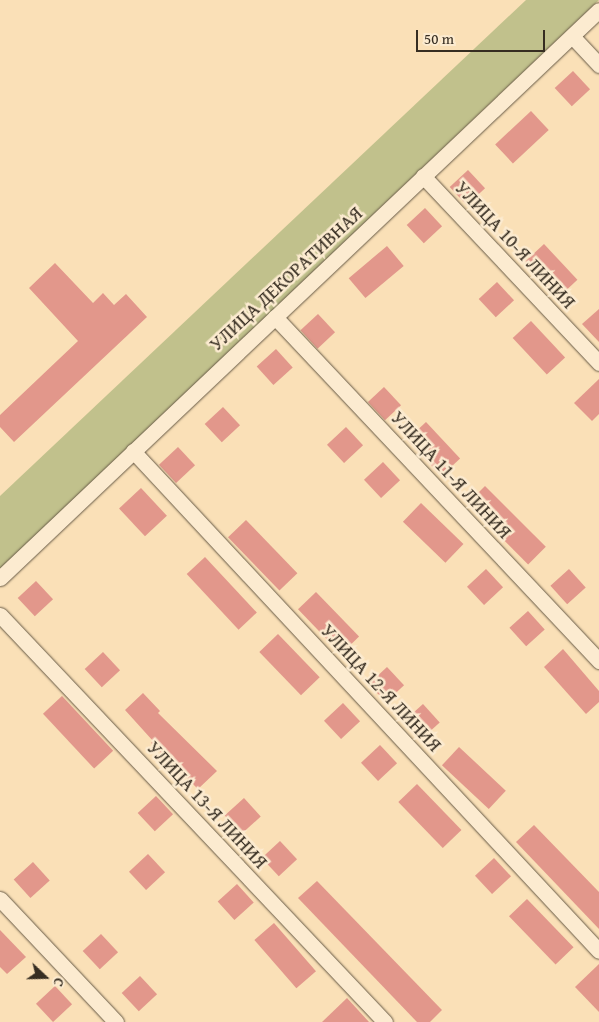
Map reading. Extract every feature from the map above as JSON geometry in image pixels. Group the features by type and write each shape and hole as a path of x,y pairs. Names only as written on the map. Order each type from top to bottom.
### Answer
{"street":[{"name":"УЛИЦА ДЕКОРАТИВНАЯ","path":"0,578 599,10"},
{"path":"572,36 599,65"},
{"name":"УЛИЦА 10-Я ЛИНИЯ","path":"423,176 599,363"},
{"name":"УЛИЦА 11-Я ЛИНИЯ","path":"275,317 599,661"},
{"name":"УЛИЦА 12-Я ЛИНИЯ","path":"133,451 599,951"},
{"name":"УЛИЦА 13-Я ЛИНИЯ","path":"0,615 385,1022"},
{"path":"0,899 116,1022"}],"green space":[{"path":"526,0 599,0 0,569 0,496"}],"building":[{"path":"573,71 590,89 572,106 555,88"},
{"path":"531,111 549,130 513,163 495,144"},
{"path":"468,170 485,188 467,205 450,187"},
{"path":"425,208 442,226 424,243 407,225"},
{"path":"544,244 577,280 558,298 525,262"},
{"path":"387,246 404,266 365,298 349,278"},
{"path":"55,263 93,303 103,293 114,305 126,294 147,317 14,442 0,427 0,415 78,341 29,288"},
{"path":"497,282 514,300 496,317 479,299"},
{"path":"599,309 599,342 582,324"},
{"path":"318,314 335,332 317,349 300,330"},
{"path":"531,321 565,358 547,375 513,338"},
{"path":"276,349 293,368 273,385 257,366"},
{"path":"599,379 599,414 592,421 574,403"},
{"path":"384,387 401,405 385,420 368,402"},
{"path":"223,407 240,425 222,442 205,424"},
{"path":"426,422 460,459 441,476 407,440"},
{"path":"346,427 363,445 344,463 327,445"},
{"path":"178,447 195,465 176,483 159,465"},
{"path":"383,462 400,480 381,498 364,480"},
{"path":"485,486 546,547 528,564 467,504"},
{"path":"141,488 167,516 145,536 119,508"},
{"path":"421,503 463,544 445,563 403,522"},
{"path":"246,520 297,573 279,591 228,537"},
{"path":"205,557 257,613 239,630 187,574"},
{"path":"486,569 503,587 484,605 467,587"},
{"path":"569,569 586,588 567,604 550,586"},
{"path":"36,581 53,599 35,616 18,598"},
{"path":"316,592 359,637 341,654 298,609"},
{"path":"528,611 545,630 526,646 509,628"},
{"path":"278,634 320,677 301,695 259,652"},
{"path":"563,649 599,691 599,702 586,714 544,667"},
{"path":"103,652 120,670 102,687 85,669"},
{"path":"387,667 404,685 386,702 369,684"},
{"path":"143,693 160,711 158,713 217,771 198,789 151,743 153,741 125,710"},
{"path":"62,696 113,751 94,769 43,714"},
{"path":"343,703 360,721 341,739 324,721"},
{"path":"423,704 440,723 421,739 404,721"},
{"path":"380,745 397,763 378,781 361,763"},
{"path":"459,747 506,791 489,809 442,765"},
{"path":"417,784 461,830 443,848 398,802"},
{"path":"156,796 173,814 155,831 138,813"},
{"path":"244,798 261,817 241,834 225,815"},
{"path":"534,825 599,892 599,929 516,842"},
{"path":"280,841 297,859 279,876 262,858"},
{"path":"148,854 165,872 146,890 129,872"},
{"path":"494,858 511,876 492,894 475,876"},
{"path":"33,862 50,881 30,898 14,879"},
{"path":"317,881 442,1010 430,1022 417,1022 298,898"},
{"path":"237,884 254,903 234,920 218,901"},
{"path":"527,899 574,947 556,965 509,916"},
{"path":"274,923 316,971 296,988 254,940"},
{"path":"0,930 26,957 7,974 0,967"},
{"path":"101,934 118,952 100,969 83,951"},
{"path":"599,964 599,1012 575,987"},
{"path":"140,976 157,994 139,1011 122,993"},
{"path":"55,986 72,1004 53,1022 36,1004"},
{"path":"347,998 369,1022 322,1022"}]}
